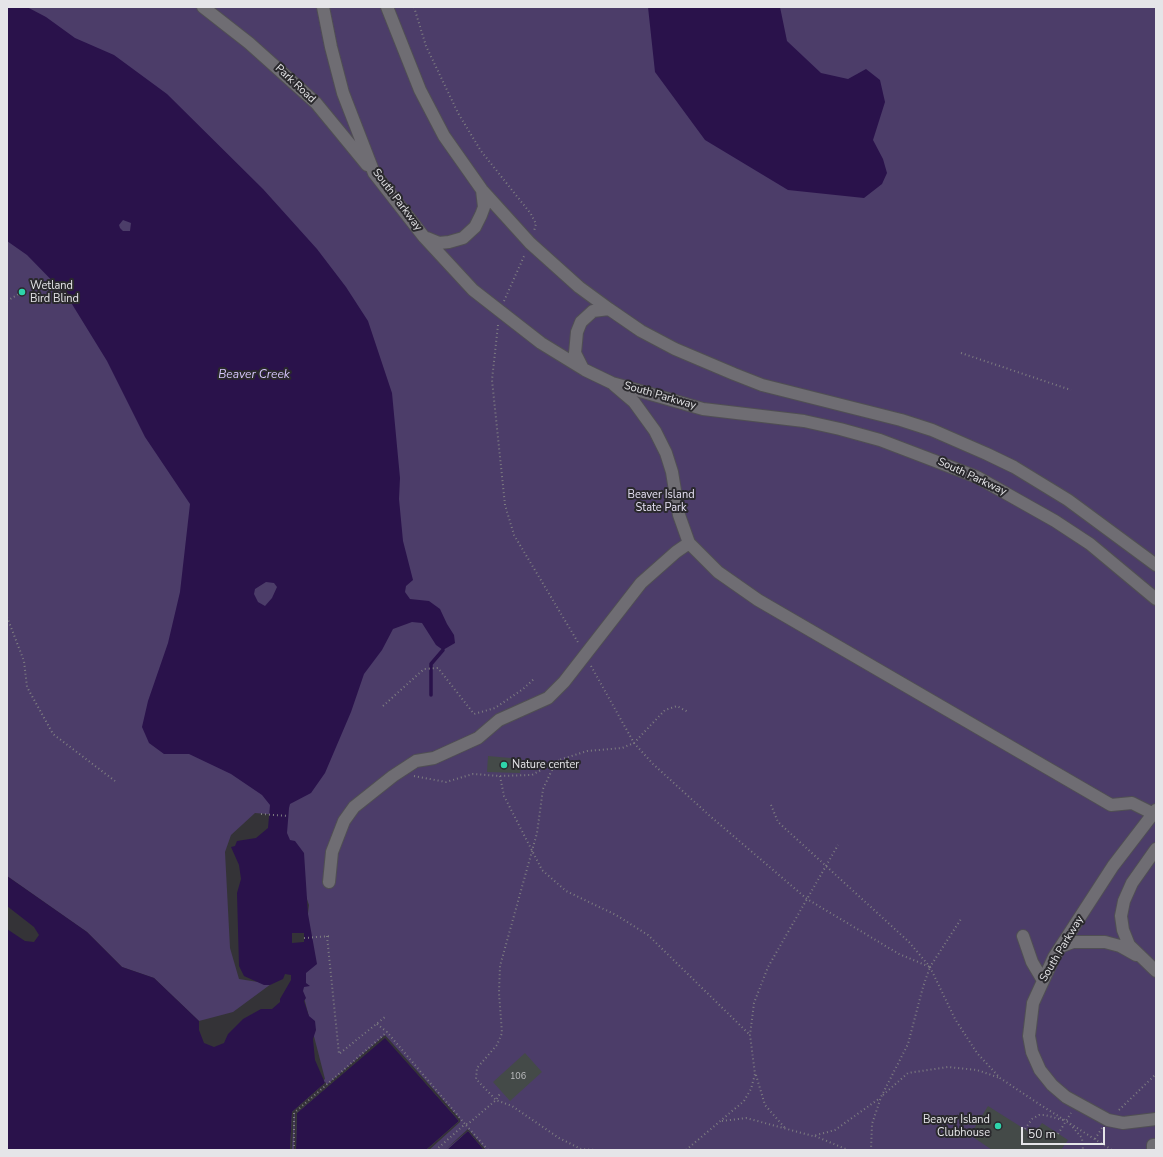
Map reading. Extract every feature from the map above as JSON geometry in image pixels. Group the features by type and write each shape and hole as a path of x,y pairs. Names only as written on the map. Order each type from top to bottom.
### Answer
{"street":[{"name":"Park Road","path":"203,7 265,56 316,103 374,174"},
{"name":"South Parkway","path":"323,7 330,47 343,93 374,174 424,236 473,290 541,343 585,370 612,383 703,409 804,421 840,429 880,440 934,459 976,477 1055,521 1090,544 1156,599"},
{"path":"387,7 420,90 444,136 482,190 530,243 579,287 609,309 641,331 675,349 748,380 762,385 901,420 932,430 1014,467 1068,500 1156,565"},
{"path":"424,236 439,243 463,238 475,227 484,208 482,190"},
{"path":"585,370 578,361 575,353 577,332 581,322 592,311 609,309"},
{"path":"612,383 634,402 655,431 666,453 672,472 679,515 689,543 718,572 770,607 1111,805 1132,803 1155,813"},
{"path":"329,882 332,852 344,821 354,807 393,776 416,761 434,758 478,738 499,720 548,698 564,682 641,583 676,552 689,543"},
{"name":"South Parkway","path":"1155,813 1113,866 1042,979 1033,1003 1029,1036 1032,1052 1040,1070 1052,1086 1077,1104 1108,1120 1123,1123 1156,1119"},
{"path":"1156,849 1132,883 1124,901 1121,916 1123,930 1129,944 1156,971"},
{"path":"1023,936 1032,962 1042,979"},
{"path":"1062,946 1073,942 1105,942 1120,946 1143,959"},
{"path":"1153,1150 1153,1145 1156,1145"}],"path":[{"path":"7,300 22,292"},
{"path":"961,353 1071,390"},
{"path":"7,616 24,661 27,687 53,734 115,781"},
{"path":"384,706 424,669 438,668 474,714 495,708 523,689 535,678"},
{"path":"393,776 422,776 446,782 473,774 500,776 532,775 559,760 587,751 622,748 634,743 665,710 677,706 688,712"},
{"path":"559,760 551,772 543,789 537,832 500,966 499,993 502,1033 497,1046 476,1068 476,1079 496,1100 512,1106 559,1138 582,1149 595,1150"},
{"path":"500,776 504,796 542,870 566,891 616,915 648,935 750,1035"},
{"path":"772,805 778,822 909,942 930,967 955,1019 977,1053 1000,1078 1112,1150"},
{"path":"261,814 288,816"},
{"path":"785,1128 765,1105 756,1074 750,1035 754,1003 768,967 838,845"},
{"path":"930,967 961,919"},
{"path":"327,936 339,1054 385,1017"},
{"path":"304,938 331,936"},
{"path":"377,1024 387,1032 488,1150"},
{"path":"294,1150 294,1113 387,1032"},
{"path":"813,1136 835,1130 881,1097 908,1073 948,1067 977,1070 1000,1078"},
{"path":"686,1150 744,1101 751,1089 756,1074"},
{"path":"1095,1139 1108,1120 1156,1074"},
{"path":"436,1150 465,1124 468,1124 496,1100 502,1092"},
{"path":"1058,1134 1077,1104"},
{"path":"1025,1129 1032,1119 1038,1115 1045,1115 1066,1121 1082,1138 1083,1150"},
{"path":"721,1121 746,1118 813,1136 848,1150"},
{"path":"978,1150 988,1150"}],"green space":[{"name":"Beaver Island State Park","path":"7,7 1156,7 1156,1150 287,1150 290,1109 325,1079 300,982 309,905 278,815 255,813 231,835 225,852 230,948 239,979 271,984 233,1012 199,1021 154,978 122,967 87,932 7,876"}],"water":[{"name":"Beaver Creek","path":"7,7 27,7 46,17 75,38 114,55 167,94 263,189 317,249 346,287 368,321 392,393 400,478 399,499 403,541 413,580 406,586 405,592 410,599 429,601 440,609 454,635 455,643 443,650 436,645 422,623 412,622 393,629 382,650 364,674 351,712 325,773 311,793 290,804 287,833 290,840 295,841 304,853 308,914 317,964 306,973 306,983 310,986 304,987 303,991 306,998 304,1001 309,1016 315,1021 316,1030 313,1039 315,1060 325,1083 292,1112 290,1150 7,1150 7,929 25,941 34,942 39,935 34,927 7,906 7,876 87,932 122,967 154,978 199,1021 199,1030 204,1043 214,1047 224,1043 228,1034 243,1019 261,1009 272,1009 280,1002 280,999 291,980 291,975 285,974 283,979 270,985 264,985 244,976 239,966 237,893 241,879 239,865 231,847 235,846 237,841 256,838 268,828 270,805 262,795 231,774 189,754 164,754 149,743 142,727 148,701 168,643 180,592 190,504 145,437 107,361 67,296 27,255 7,241","holes":["123,220 131,223 130,231 123,231 120,228 119,225","266,582 274,583 277,587 272,598 265,606 258,602 254,594 255,589"]},
{"path":"648,7 780,7 787,41 821,73 848,79 866,69 880,80 885,102 873,140 883,159 887,173 882,184 864,198 788,190 705,140 655,72"},
{"path":"385,1037 459,1121 426,1150 296,1150 297,1113"},
{"path":"468,1131 484,1150 447,1150"}],"pier":[{"path":"292,933 304,933 304,942 292,943"},
{"path":"385,1035 460,1119 460,1122 429,1150 426,1150 459,1121 385,1038 297,1113 296,1150 294,1150 295,1112"},
{"path":"326,1082 326,1085 294,1113 292,1150 290,1150 292,1112"},
{"path":"468,1129 486,1150 484,1150 468,1131 445,1150"}],"building":[{"name":"Nature center","path":"488,756 522,759 520,773 487,772"},
{"path":"525,1053 542,1072 510,1101 493,1082"},
{"name":"Beaver Island Clubhouse","path":"988,1106 1034,1135 1042,1123 1068,1140 1061,1150 992,1150 970,1135"}],"waterway":[{"path":"431,695 431,664 443,650"}],"place":[{"name":"Wetland Bird Blind","path":"22,292"},
{"name":"Nature center","path":"504,765"},
{"name":"Beaver Island Clubhouse","path":"998,1126"}]}
